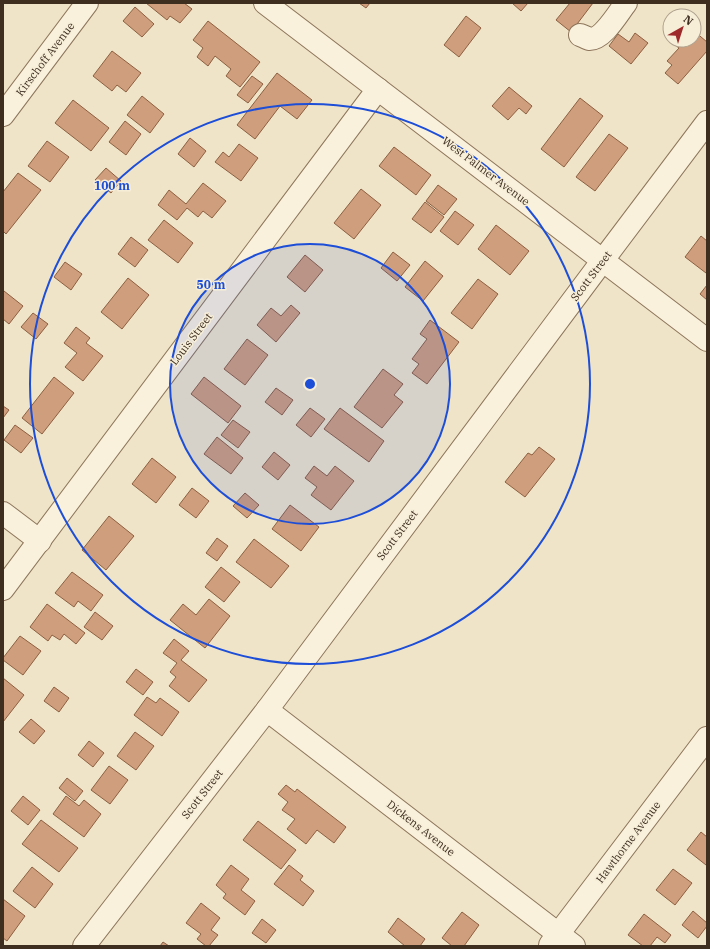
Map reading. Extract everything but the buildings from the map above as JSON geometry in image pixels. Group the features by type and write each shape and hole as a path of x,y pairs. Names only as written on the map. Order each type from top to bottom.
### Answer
{"street":[{"name":"Kirschoff Avenue","path":"3,115 87,3"},
{"name":"West Palmer Avenue","path":"266,3 707,340"},
{"path":"580,35 590,39 598,37 606,30 626,3"},
{"name":"Louis Street","path":"3,589 378,89"},
{"name":"Scott Street","path":"84,946 267,710 707,122"},
{"path":"3,513 40,541"},
{"name":"Dickens Avenue","path":"267,710 560,942"},
{"name":"Hawthorne Avenue","path":"560,942 707,738"}]}
